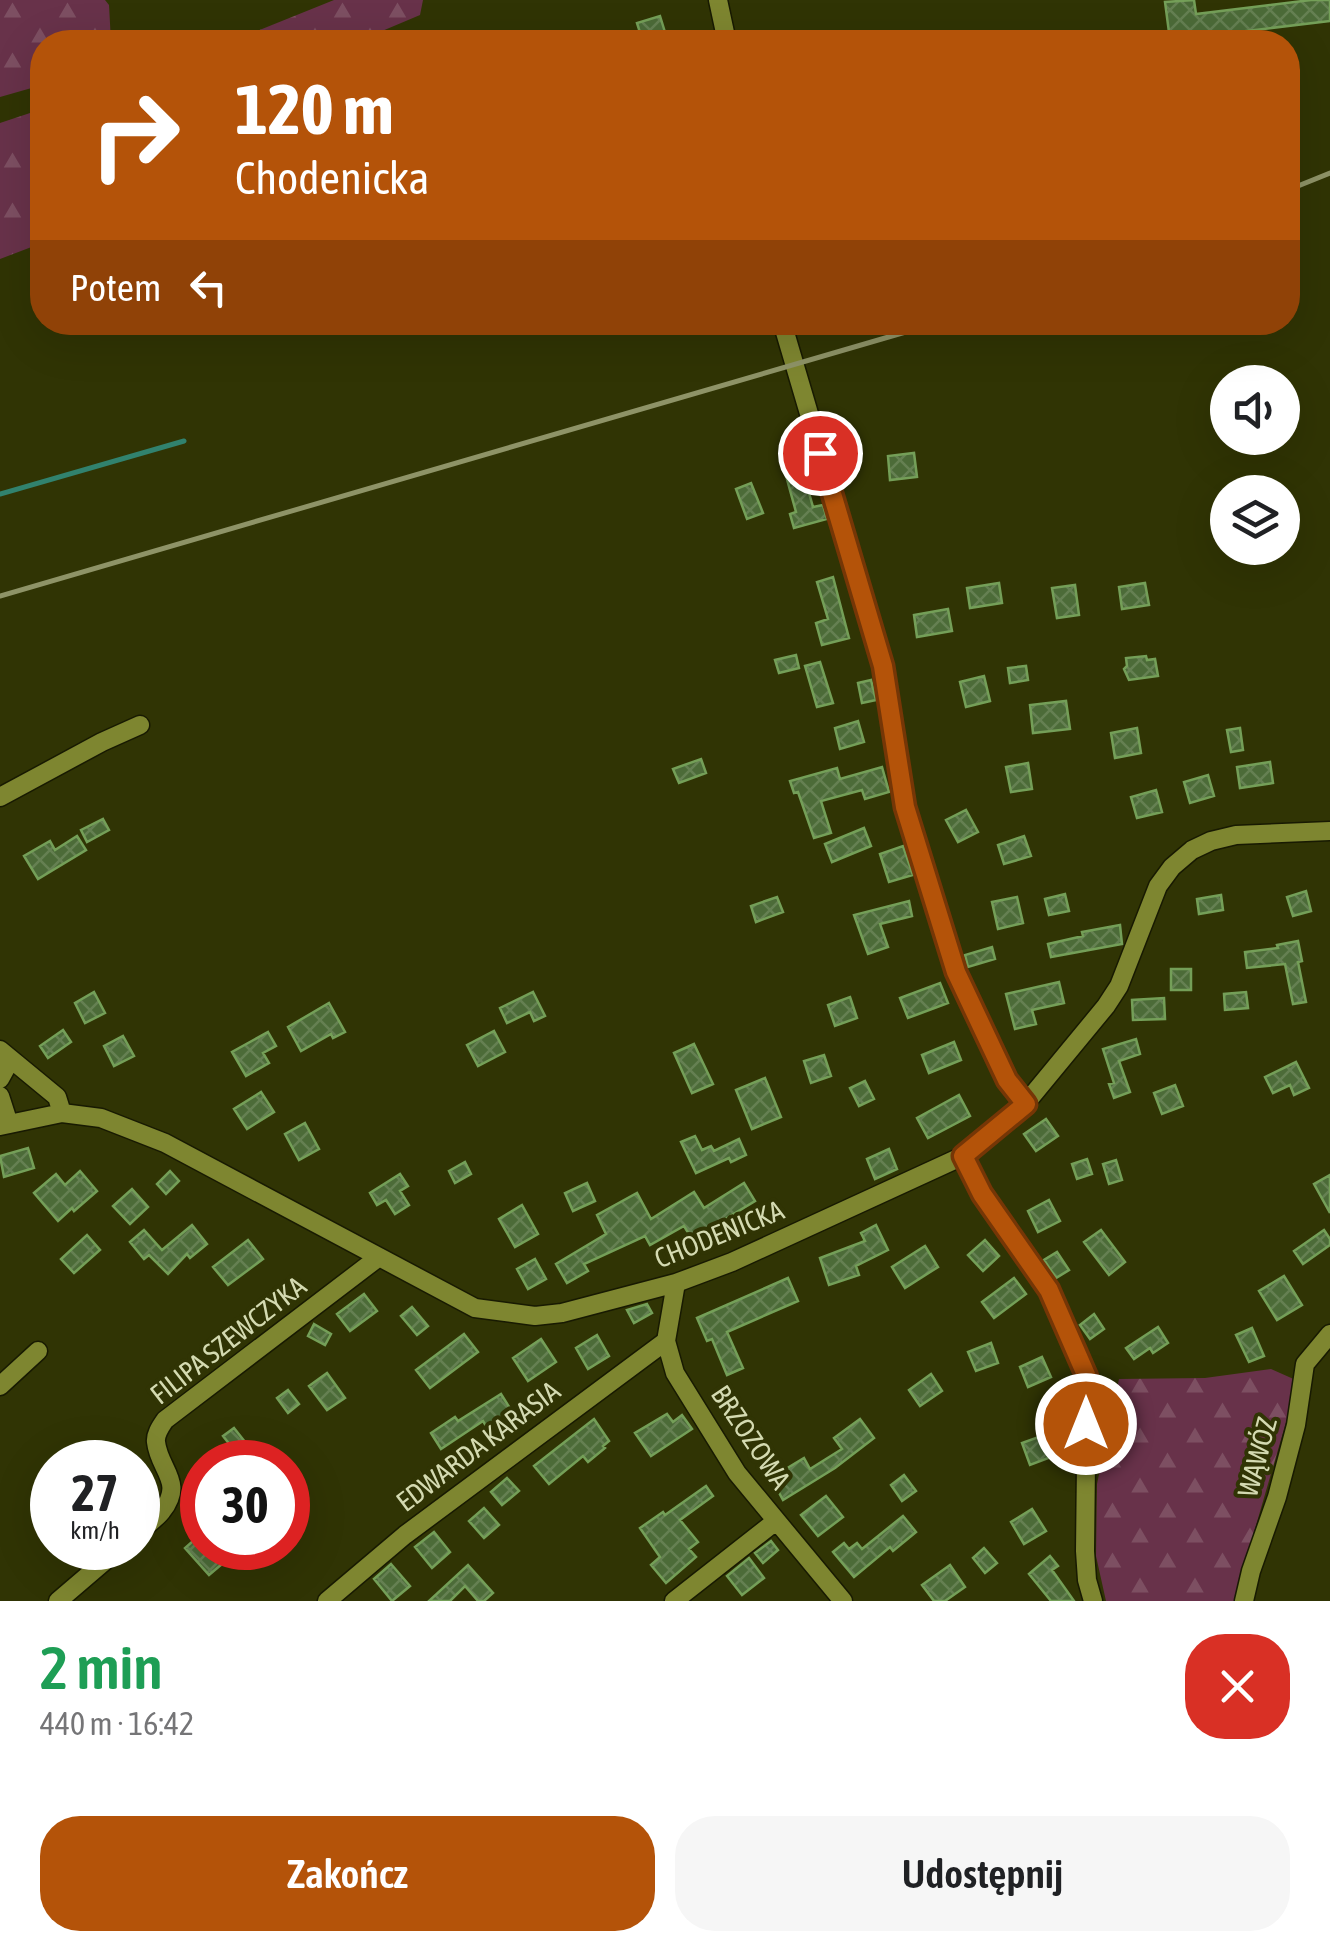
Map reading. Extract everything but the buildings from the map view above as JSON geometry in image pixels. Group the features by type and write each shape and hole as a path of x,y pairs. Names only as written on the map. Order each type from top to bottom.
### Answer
{"street":[{"path":"718,0 724,30"},
{"path":"786,335 883,666 905,807 950,954 1007,1080 1026,1104"},
{"path":"0,796 140,725"},
{"name":"CHODENICKA","path":"4,1125 62,1113 101,1118 166,1143 475,1308 534,1316 562,1313 676,1284 963,1156 1026,1104 1082,1038 1119,986 1158,886 1172,867 1192,850 1236,835 1330,831"},
{"path":"0,1079 5,1054 56,1097 62,1113"},
{"path":"0,1096 4,1125"},
{"path":"963,1156 982,1194 1049,1290 1087,1377 1085,1551 1092,1601"},
{"name":"FILIPA SZEWCZYKA","path":"157,1440 164,1420 379,1257"},
{"path":"666,1341 676,1284"},
{"name":"WĄWÓZ","path":"1244,1601 1296,1425 1305,1364 1330,1334"},
{"name":"BRZOZOWA","path":"666,1341 675,1373 738,1472 844,1601"},
{"name":"EDWARDA KARASIA","path":"327,1601 405,1535 666,1341"},
{"path":"0,1386 38,1351"},
{"name":"FILIPA SZEWCZYKA","path":"160,1452 172,1492 160,1514"},
{"path":"674,1601 776,1521"},
{"path":"58,1601 80,1594 101,1570"}],"green space":[{"path":"0,0 105,0 109,5 110,30 30,30 30,88 0,97"},
{"path":"334,0 423,0 420,15 384,30 260,30"},
{"path":"30,113 30,248 0,259 0,123"},
{"path":"1271,1369 1298,1381 1234,1601 1106,1601 1096,1556 1097,1484 1119,1379 1205,1378"}],"waterway":[{"path":"0,494 184,441"}],"railway":[{"path":"1300,185 1330,173"},
{"path":"0,596 895,335"}],"route":[{"path":"820,453 883,666 905,807 956,972 1007,1080 1026,1104 963,1156 982,1194 1049,1290 1087,1377 1086,1424"}]}
